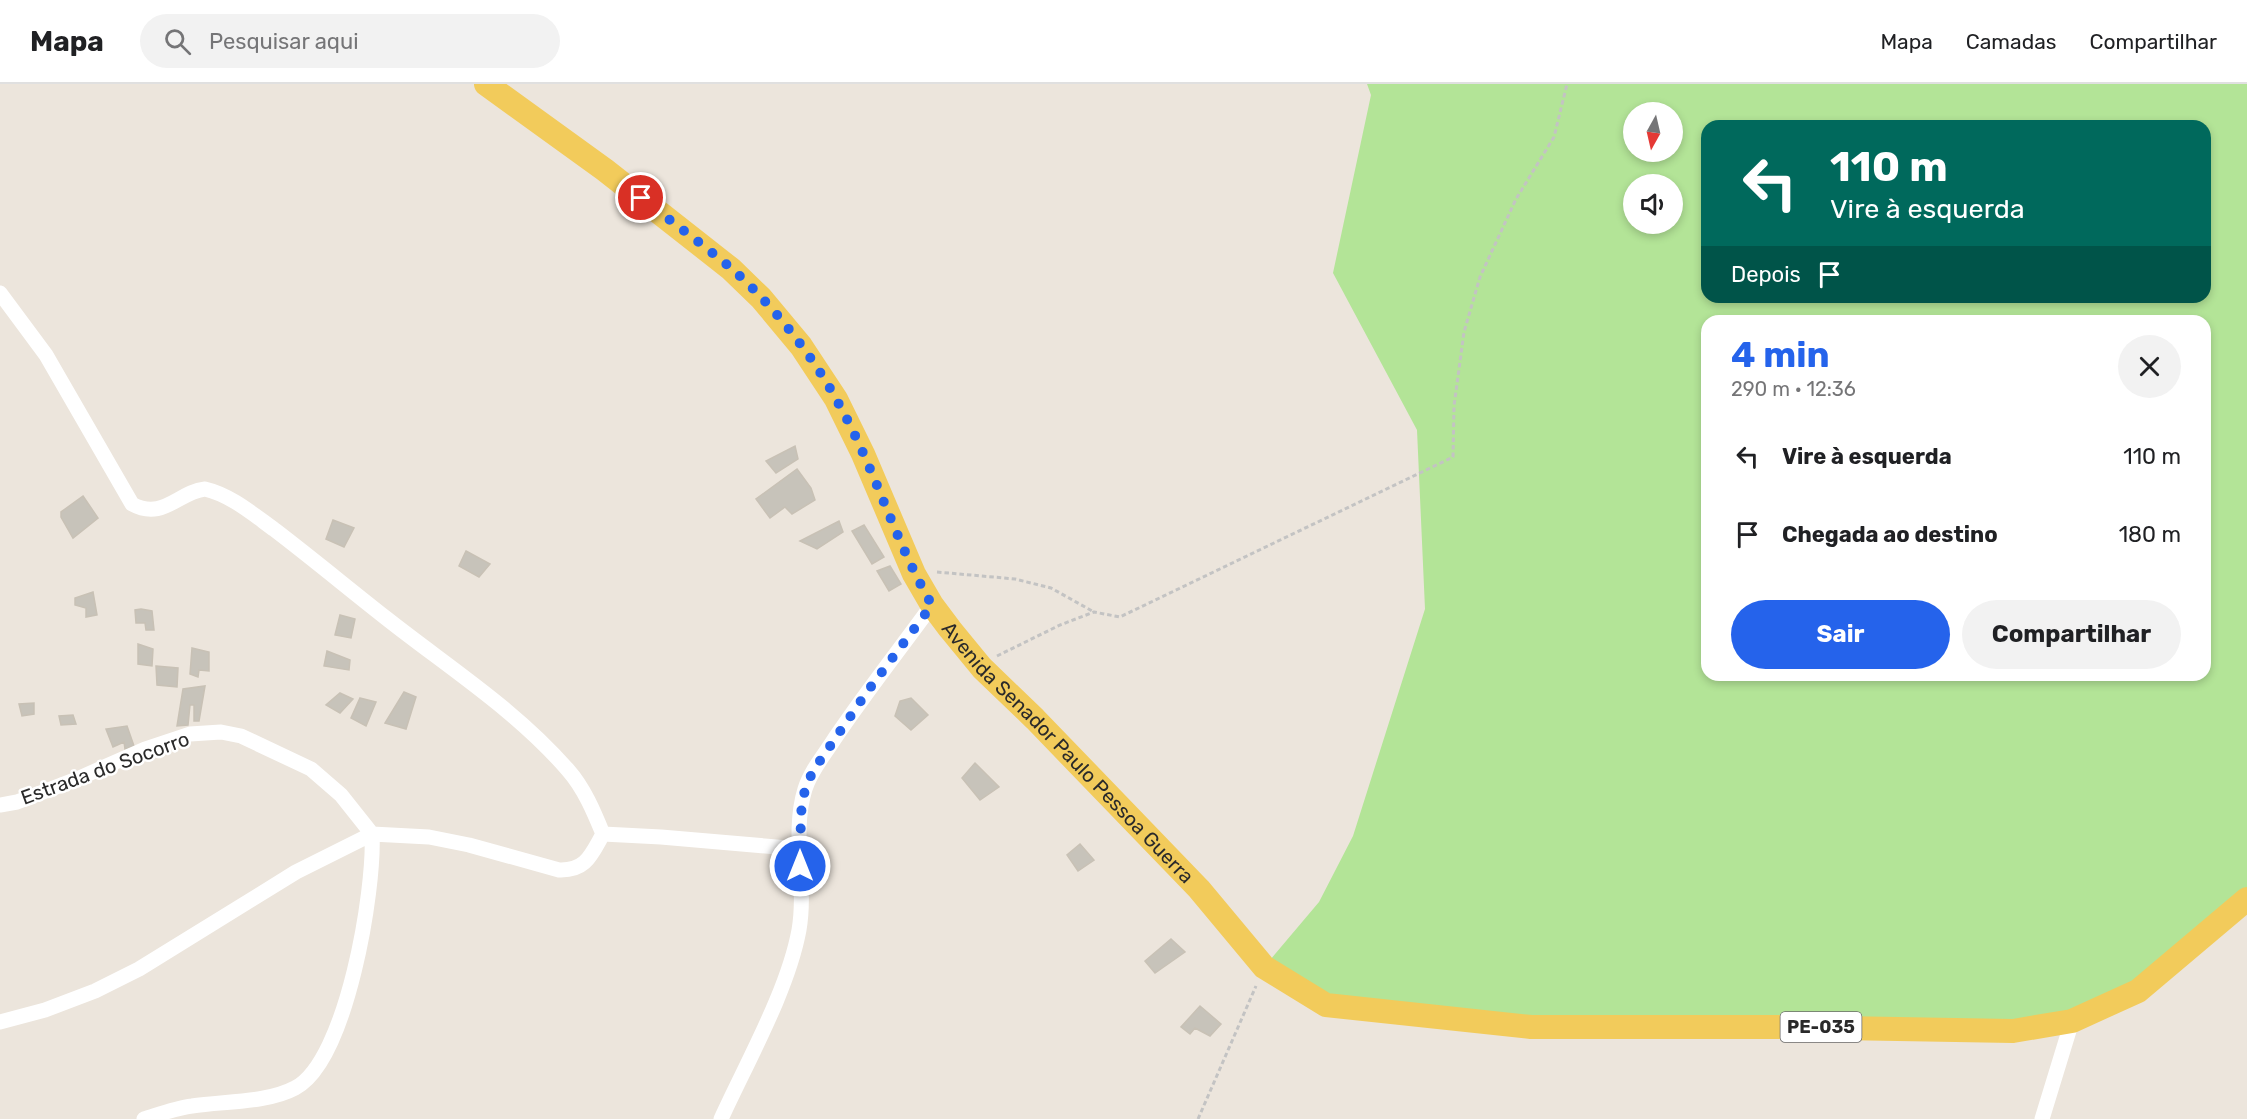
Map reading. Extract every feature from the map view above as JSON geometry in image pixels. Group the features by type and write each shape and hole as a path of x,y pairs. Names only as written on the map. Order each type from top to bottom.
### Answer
{"main road":[{"name":"Avenida Senador Paulo Pessoa Guerra","path":"486,84 605,170 731,269 761,298 801,346 836,399 863,454 914,574 932,605 982,668 1171,858 1199,888 1264,967"},
{"name":"PE-035","path":"1264,967 1326,1005 1377,1009 1497,1025 2013,1031 2072,1021 2138,991 2247,898"}],"street":[{"path":"0,293 46,355 132,504 140,508 161,508 205,489 226,497 260,519 337,577 387,619 444,660 540,742 570,772 595,815 603,834"},
{"path":"721,1119 777,996 799,929 802,899 801,813 805,789 813,771 861,700 932,605"},
{"name":"Estrada do Socorro","path":"0,805 17,802 145,749 190,734 221,732 241,736 311,769 341,795 372,834"},
{"path":"0,1022 45,1010 94,991 139,969 296,872 372,834 429,837 468,845 559,870 572,870 584,864 603,834"},
{"path":"144,1119 190,1106 247,1100 293,1089 305,1082 317,1069 330,1046 355,965 372,877 372,834"},
{"path":"603,834 800,849"},
{"path":"2042,1119 2072,1021"}],"path":[{"path":"914,574 944,571 1015,579 1051,588 1095,612 1120,616 1453,457 1454,406 1464,332 1480,277 1516,199 1554,137 1566,84"},
{"path":"982,668 997,656 1060,625 1095,612"},
{"path":"1197,1119 1264,967"}],"green space":[{"path":"1367,84 2247,84 2247,899 2138,991 2072,1021 1531,1027 1326,1005 1264,967 1319,902 1353,836 1425,609 1417,430 1333,273 1371,95"}],"building":[{"path":"795,446 798,459 776,473 766,461"},
{"path":"797,469 811,488 815,500 792,514 785,507 770,518 756,499"},
{"path":"83,496 98,518 73,538 61,517 61,512"},
{"path":"333,520 354,528 344,547 326,539"},
{"path":"839,521 843,532 817,549 800,541"},
{"path":"864,525 884,557 872,564 852,531"},
{"path":"466,551 490,564 479,577 459,566"},
{"path":"890,566 901,584 889,591 877,571"},
{"path":"93,592 97,615 86,617 86,608 75,605 75,598"},
{"path":"135,610 152,611 154,630 146,630 145,623 136,623"},
{"path":"340,615 355,619 351,638 335,635"},
{"path":"138,644 153,649 152,666 138,664"},
{"path":"192,648 209,652 209,671 199,670 198,677 190,674"},
{"path":"327,651 350,660 349,670 324,666"},
{"path":"156,666 178,668 177,687 157,685"},
{"path":"205,686 199,721 194,721 194,705 190,705 188,725 177,726 183,689"},
{"path":"404,692 416,697 406,729 385,723"},
{"path":"340,693 353,699 340,713 326,705"},
{"path":"360,698 376,702 366,726 351,718"},
{"path":"911,698 928,715 911,730 895,716 900,701"},
{"path":"34,703 34,714 22,716 19,704"},
{"path":"73,715 76,724 61,725 59,716"},
{"path":"127,726 134,746 125,749 124,742 113,747 106,729"},
{"path":"975,763 999,787 980,800 962,778"},
{"path":"1080,844 1094,860 1078,871 1067,855"},
{"path":"1171,939 1185,952 1155,973 1145,961"},
{"path":"1200,1006 1221,1024 1210,1036 1195,1028 1190,1034 1181,1027"}],"route":[{"path":"641,198 731,269 761,298 801,346 836,399 863,454 914,574 932,605 867,692 813,771 805,789 801,813 800,866"}]}
